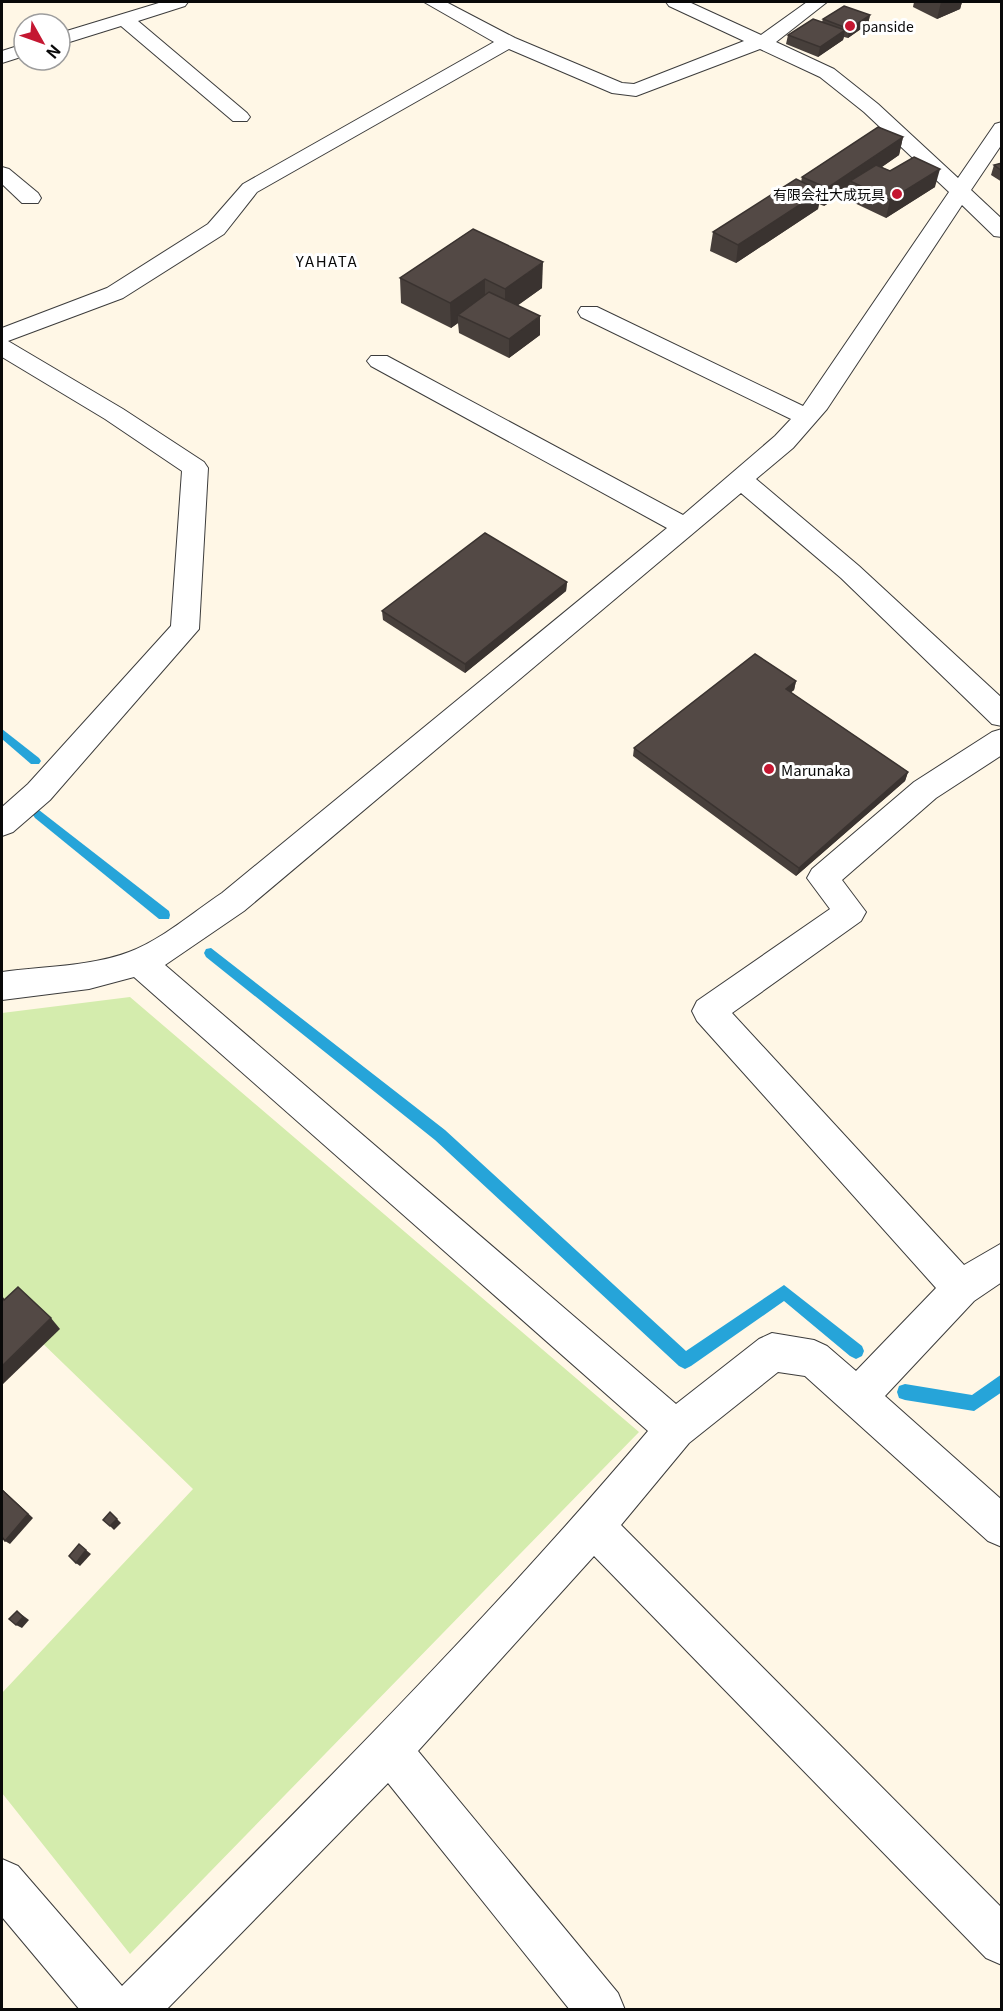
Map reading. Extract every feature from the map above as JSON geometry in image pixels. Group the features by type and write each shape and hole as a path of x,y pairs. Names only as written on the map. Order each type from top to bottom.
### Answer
{"street":[{"path":"72,35 179,2"},
{"path":"433,2 508,42 618,89 636,90 763,40 818,2"},
{"path":"675,2 763,40 827,73 871,108 941,177 959,190 1002,231"},
{"path":"124,19 240,117"},
{"path":"2,336 116,293 216,229 250,188 508,42"},
{"path":"2,986 84,975 139,962 174,942 233,902 685,527 784,442 807,417 1002,128"},
{"path":"2,173 30,198"},
{"path":"589,312 807,417"},
{"path":"2,347 114,414 195,468 185,629 39,792 2,824"},
{"path":"379,361 685,527"},
{"path":"740,479 849,573 1002,716"},
{"path":"961,1288 709,1011 850,912 823,878 925,790 1002,740"},
{"path":"139,962 675,1430"},
{"path":"858,1397 961,1288 1002,1260"},
{"path":"132,2010 389,1750 594,1526 675,1430 772,1352 814,1359 1002,1527"},
{"path":"594,1526 1002,1942"},
{"path":"389,1750 601,2010"},
{"path":"2,1882 112,2010"}],"green space":[{"path":"130,997 639,1432 130,1954 2,1793 2,1693 193,1489 2,1304 2,1013"}],"building":[{"path":"844,6 870,15 849,29 823,19"},
{"path":"813,19 845,30 820,47 788,35"},
{"path":"878,127 903,137 827,188 802,177"},
{"path":"914,157 940,169 890,200 850,181 876,165 890,171"},
{"path":"1002,163 1002,171 994,165"},
{"path":"796,179 821,191 738,245 713,232"},
{"path":"473,229 543,262 505,289 485,279 450,303 400,278"},
{"path":"489,292 540,316 509,339 458,315"},
{"path":"485,533 567,582 465,664 382,611"},
{"name":"Marunaka","path":"755,654 796,681 786,689 908,772 799,868 634,748"},
{"path":"18,1287 51,1318 2,1366 2,1297 4,1300"},
{"path":"2,1490 28,1514 5,1541 2,1537"},
{"path":"110,1512 117,1519 110,1526 103,1520"},
{"path":"79,1544 86,1550 76,1563 69,1556"},
{"path":"17,1611 23,1617 16,1625 9,1619"}],"waterway":[{"path":"2,733 35,761"},
{"path":"39,815 164,915"},
{"path":"211,953 440,1135 685,1361 784,1292 856,1351"},
{"path":"905,1392 974,1403 1002,1382"}],"place":[{"name":"panside","path":"850,26"},
{"name":"有限会社大成玩具","path":"897,194"},
{"name":"Marunaka","path":"769,769"}],"district":[{"name":"YAHATA","path":"327,260"}]}
